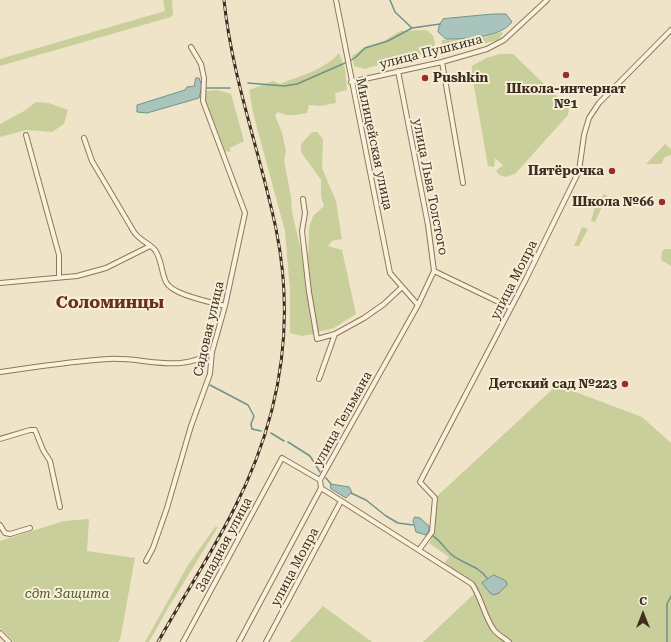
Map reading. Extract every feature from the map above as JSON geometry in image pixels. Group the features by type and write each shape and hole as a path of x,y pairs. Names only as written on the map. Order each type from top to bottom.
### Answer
{"street":[{"name":"Милицейская улица","path":"336,0 390,273 418,306"},
{"name":"улица Пушкина","path":"351,82 442,62 487,49 504,40 546,0"},
{"name":"улица Мопра","path":"419,550 432,532 435,498 420,482 511,308 579,171 584,135 589,118 599,103 671,30"},
{"path":"667,34 671,38"},
{"name":"Садовая улица","path":"146,561 153,548 167,508 191,426 210,374 212,352 225,306 246,213 204,101 204,78 201,64 191,47"},
{"path":"442,62 463,183"},
{"name":"улица Льва Толстого","path":"398,71 432,250 434,271 511,308"},
{"path":"26,135 60,255 59,277"},
{"path":"84,138 92,161 134,232 139,239 154,250 162,264 165,281 169,287 178,292 225,306"},
{"path":"303,199 305,212 302,231 308,292 317,339 335,334 364,318 384,304 402,288"},
{"path":"0,283 76,276 106,268 150,246"},
{"name":"улица Тельмана","path":"239,642 321,488 320,480 418,306 434,271"},
{"path":"319,379 335,334"},
{"path":"0,372 110,359 181,364 200,360 212,352"},
{"path":"0,438 35,430 43,450 50,461 60,507"},
{"name":"Западная улица","path":"183,642 282,458 320,480"},
{"path":"321,488 472,584 479,594 482,607 495,631 509,642"},
{"name":"улица Мопра","path":"266,642 341,501"},
{"path":"0,525 5,533 10,534 30,528"},
{"path":"0,633 10,642"}],"green space":[{"path":"163,0 172,0 173,14 171,17 0,66 0,59 165,11"},
{"path":"425,30 431,33 435,42 432,52 397,59 365,69 354,66 352,56 365,47 382,42 400,31"},
{"path":"501,32 503,33 498,40 446,53 441,49 442,40 485,37"},
{"path":"339,53 345,69 347,90 335,93 336,103 321,106 309,105 307,113 289,115 278,112 275,115 282,133 286,151 284,161 291,196 292,212 302,255 314,334 302,336 290,333 290,291 285,231 254,117 249,90 273,81 280,84 311,72 326,64"},
{"path":"500,54 513,54 569,108 568,115 515,174 505,177 499,175 496,171 503,165 495,158 494,167 488,166 472,75 472,66 486,58"},
{"path":"217,90 231,94 244,141 230,148 230,152 225,151 206,102 206,91"},
{"path":"36,102 49,103 68,110 64,124 52,132 26,130 0,137 0,124 24,111"},
{"path":"312,132 317,132 323,139 322,168 336,201 342,239 332,241 328,246 342,250 356,314 334,328 318,332 308,269 309,228 313,216 324,206 321,197 321,180 301,152 301,144"},
{"path":"665,144 671,149 671,155 665,157 661,164 646,164"},
{"path":"604,194 607,196 595,222 591,221 595,207"},
{"path":"582,227 588,229 579,246 574,246"},
{"path":"664,249 671,249 671,266 661,260"},
{"path":"557,385 642,417 671,443 671,642 423,642 477,591 443,565 449,557 429,543 434,534 435,498"},
{"name":"сдт Защита","path":"89,519 87,551 135,558 120,640 118,642 14,642 0,628 0,541 64,521"},
{"path":"215,527 218,527 168,608 149,642 145,642 188,565"},
{"path":"323,606 372,642 290,642"}],"water":[{"path":"506,14 512,22 499,31 472,38 446,39 438,32 439,26 443,19"},
{"path":"196,78 199,78 202,86 199,98 147,113 137,112 137,105 185,90 187,87 194,86"},
{"path":"331,484 349,487 352,492 346,498 331,489"},
{"path":"415,517 420,518 429,526 429,531 426,535 416,532 413,521"},
{"path":"494,575 506,581 507,585 499,593 494,595 490,593 482,583"}],"waterway":[{"path":"390,0 395,12 412,28"},
{"path":"350,61 365,48 388,41 412,28 440,24"},
{"path":"248,83 284,86 297,84 345,63"},
{"path":"206,88 230,88"},
{"path":"210,385 248,405 254,416 251,424 252,429 261,431"},
{"path":"271,433 284,441"},
{"path":"288,442 310,456 320,472"},
{"path":"326,478 331,484"},
{"path":"351,493 366,500 386,516 398,523 413,525"},
{"path":"433,536 451,554 475,567 487,578"},
{"path":"667,642 667,604 671,596"}],"railway":[{"path":"158,642 216,543 250,476 272,407 279,372 283,337 284,301 282,265 276,229 270,200 233,58 224,0"}],"place":[{"name":"Школа-интернат №1","path":"566,75"},
{"name":"Pushkin","path":"425,78"},
{"name":"Пятёрочка","path":"612,171"},
{"name":"Школа №66","path":"662,202"},
{"name":"Детский сад №223","path":"625,384"}],"district":[{"name":"Соломинцы","path":"110,303"}]}
